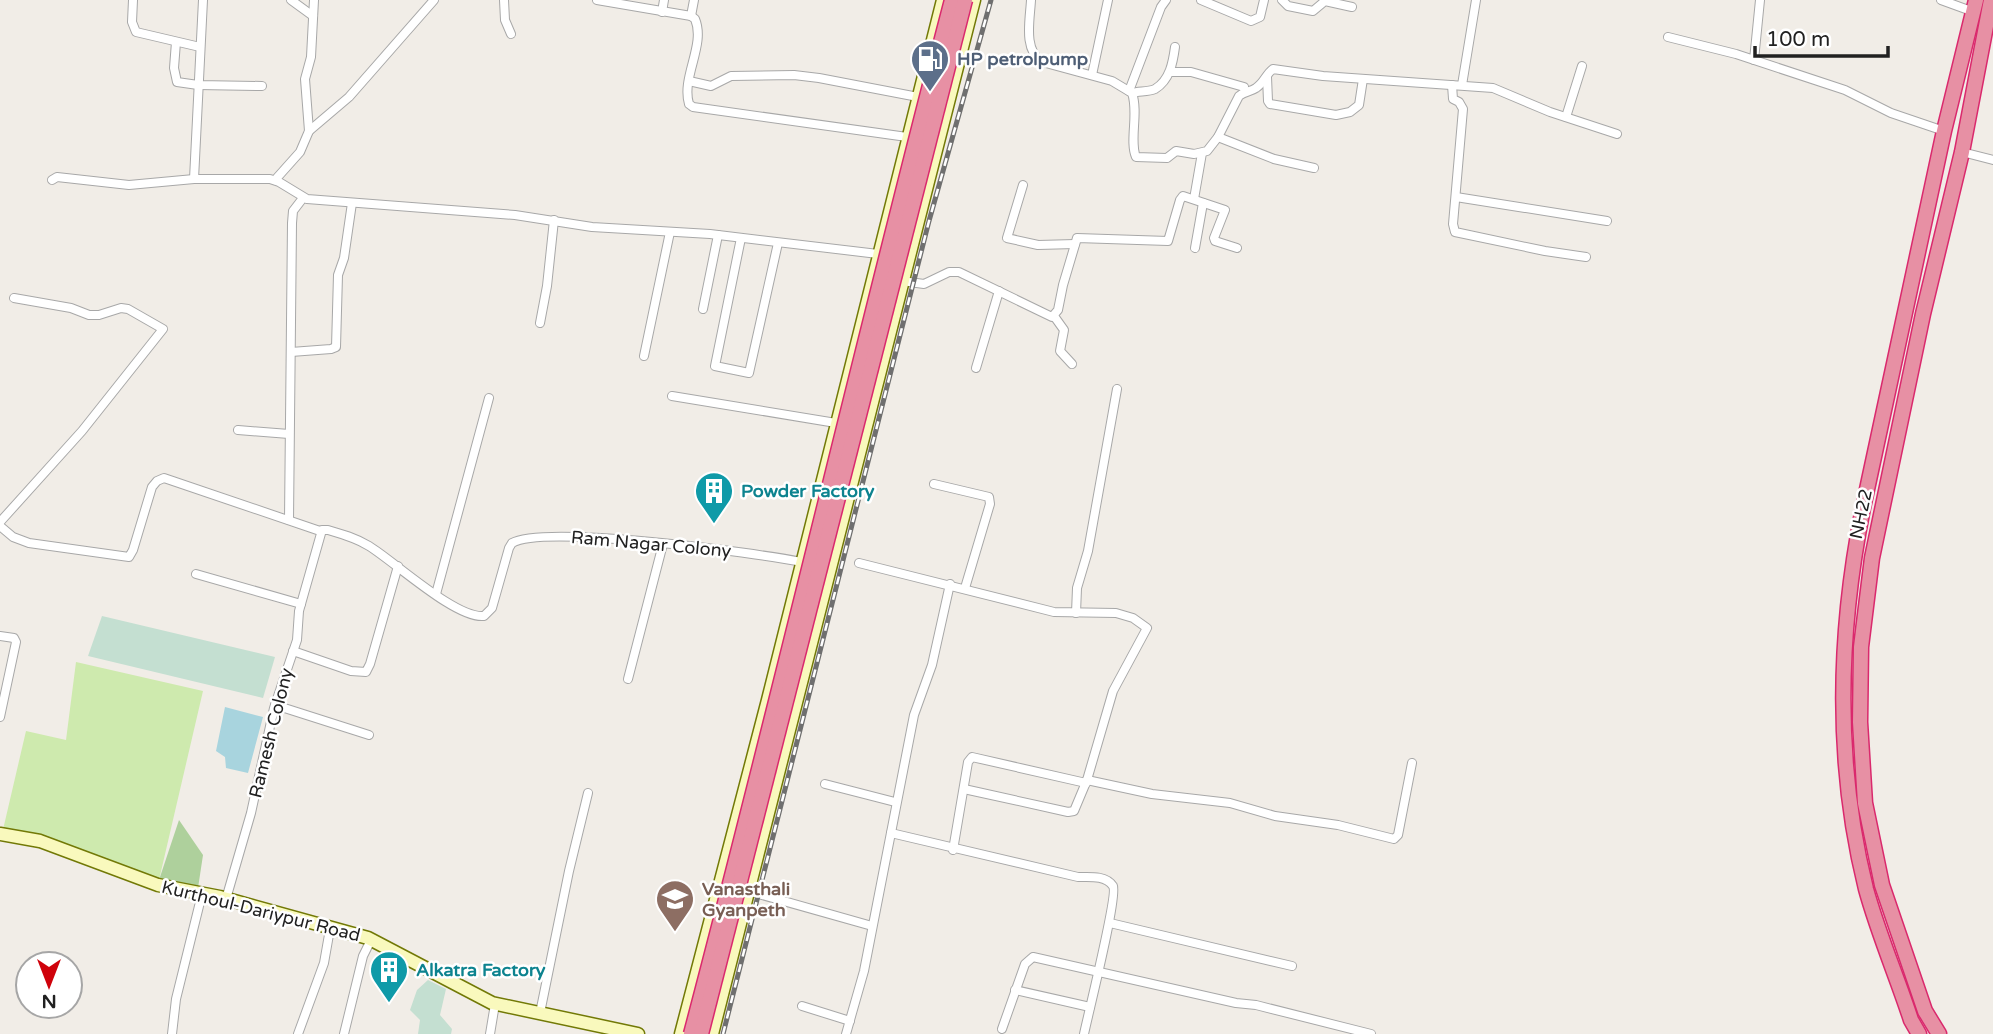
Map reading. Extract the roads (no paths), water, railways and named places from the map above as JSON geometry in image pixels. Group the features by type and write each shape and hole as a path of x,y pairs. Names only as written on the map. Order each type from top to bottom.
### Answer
{"highway":[{"path":"691,1034 792,645 952,0"},
{"path":"701,1034 965,0"},
{"name":"NH22","path":"1939,1034 1926,1012 1882,885 1865,803 1860,722 1861,647 1872,558 1923,314 1990,23 1992,0"},
{"name":"NH22","path":"1919,1034 1911,1020 1864,877 1844,753 1844,644 1851,568 1944,131 1975,6"}],"street":[{"path":"133,0 132,29 136,32 200,47"},
{"path":"194,179 202,0"},
{"path":"291,0 313,16"},
{"path":"309,131 305,79 311,57 314,0"},
{"path":"275,180 300,152 309,131 349,97 434,0"},
{"path":"504,0 505,20 511,34"},
{"path":"597,0 629,3 695,19 698,30 689,81 689,104 700,109 907,137"},
{"path":"662,12 664,0"},
{"path":"691,16 694,0"},
{"path":"681,1034 943,0"},
{"path":"712,1034 974,0"},
{"path":"1031,0 1030,40 1033,55 1042,62 1112,81 1130,92 1152,90 1170,72 1175,47"},
{"path":"1092,75 1108,0"},
{"path":"1166,0 1161,7 1130,92 1135,111 1135,156 1167,158 1176,151 1202,153 1210,148 1218,137 1239,96 1256,88 1270,70 1277,69 1363,79 1482,86 1501,90 1566,117 1617,134"},
{"path":"1201,0 1251,21 1260,17 1264,0"},
{"path":"1282,0 1288,6 1313,11 1325,1 1352,7"},
{"path":"1476,0 1453,99 1460,102 1463,109 1453,224 1455,232 1586,257"},
{"path":"1754,60 1760,0"},
{"path":"1941,0 1975,6"},
{"path":"1668,37 1754,60 1855,93 1891,113 1944,131"},
{"path":"176,42 174,68 177,82 262,86"},
{"path":"1566,117 1582,66"},
{"path":"1170,72 1191,72 1244,86"},
{"path":"1267,73 1270,104 1336,115 1350,112 1359,105 1363,79"},
{"path":"689,81 711,86 731,76 794,75 919,91 950,91"},
{"path":"1218,137 1274,159 1314,168"},
{"path":"1962,152 1993,159"},
{"path":"1195,248 1202,153"},
{"path":"52,180 57,177 129,185 194,179 275,180 303,198 554,220 592,227 718,235 878,254"},
{"path":"1023,185 1007,238 1038,245 1075,244"},
{"path":"1054,316 1079,237 1168,241 1181,198 1185,196 1225,210 1214,238 1218,243 1237,248"},
{"path":"1456,197 1606,221"},
{"path":"289,520 292,218 303,198"},
{"path":"291,352 336,347 338,275 344,258 352,203"},
{"path":"540,323 546,298 554,220"},
{"path":"644,356 670,232"},
{"path":"703,309 718,235"},
{"path":"741,238 715,366 748,373 778,243"},
{"path":"902,282 924,284 954,272 965,274 1044,315 1054,316 1064,330 1060,351 1072,364"},
{"path":"976,368 999,290"},
{"path":"0,524 82,431 163,329 124,308 89,315 71,308 14,298"},
{"path":"1076,613 1077,587 1088,551 1117,389"},
{"path":"672,396 836,423"},
{"path":"436,594 489,398"},
{"path":"239,430 289,434"},
{"name":"Ram Nagar Colony","path":"0,524 13,537 29,543 129,557 152,487 164,478 367,544 470,615 484,616 492,608 509,548 515,540 575,536 763,554 802,562"},
{"path":"934,484 989,496 990,504 965,588"},
{"path":"814,510 844,519"},
{"name":"Ramesh Colony","path":"226,899 251,813 275,705 297,640 296,622 323,530"},
{"path":"628,678 663,544"},
{"path":"859,563 950,584 1035,608 1076,613 1115,613 1133,618 1147,629 1113,691 1076,808 1071,812 964,789"},
{"path":"293,652 351,671 366,672 398,566"},
{"path":"196,574 301,604"},
{"path":"846,1034 864,971 914,715 933,665 950,584"},
{"path":"0,636 14,639 16,642 0,717"},
{"path":"275,705 369,735"},
{"path":"953,850 969,759 974,756 1152,794 1230,803 1275,816 1338,825 1394,839 1398,835 1412,764"},
{"path":"824,784 895,802"},
{"path":"540,1013 588,793"},
{"path":"891,833 953,850 1078,877 1106,880 1112,884 1115,890 1110,923 1084,1034"},
{"name":"Kurthoul-Dariypur Road","path":"0,834 40,841 158,886 226,899 371,940 495,1004 638,1034"},
{"path":"748,891 872,926"},
{"path":"172,1034 176,999 202,894"},
{"path":"1110,923 1292,966"},
{"path":"298,1034 324,963 330,929"},
{"path":"344,1034 363,956 371,940"},
{"path":"1002,1029 1015,990 1030,958 1038,958 1236,1003 1256,1005 1371,1034"},
{"path":"694,985 723,993"},
{"path":"1015,990 1090,1007"},
{"path":"490,1034 495,1004"},
{"path":"802,1006 850,1021"}],"water":[{"path":"225,707 263,717 248,773 226,768 225,757 216,751"}],"railway":[{"path":"723,1034 929,221 991,0"}],"place":[{"name":"HP petrolpump","path":"930,93"},
{"name":"Powder Factory","path":"714,525"},
{"name":"Vanasthali Gyanpeth","path":"675,933"},
{"name":"Alkatra Factory","path":"389,1004"}]}
